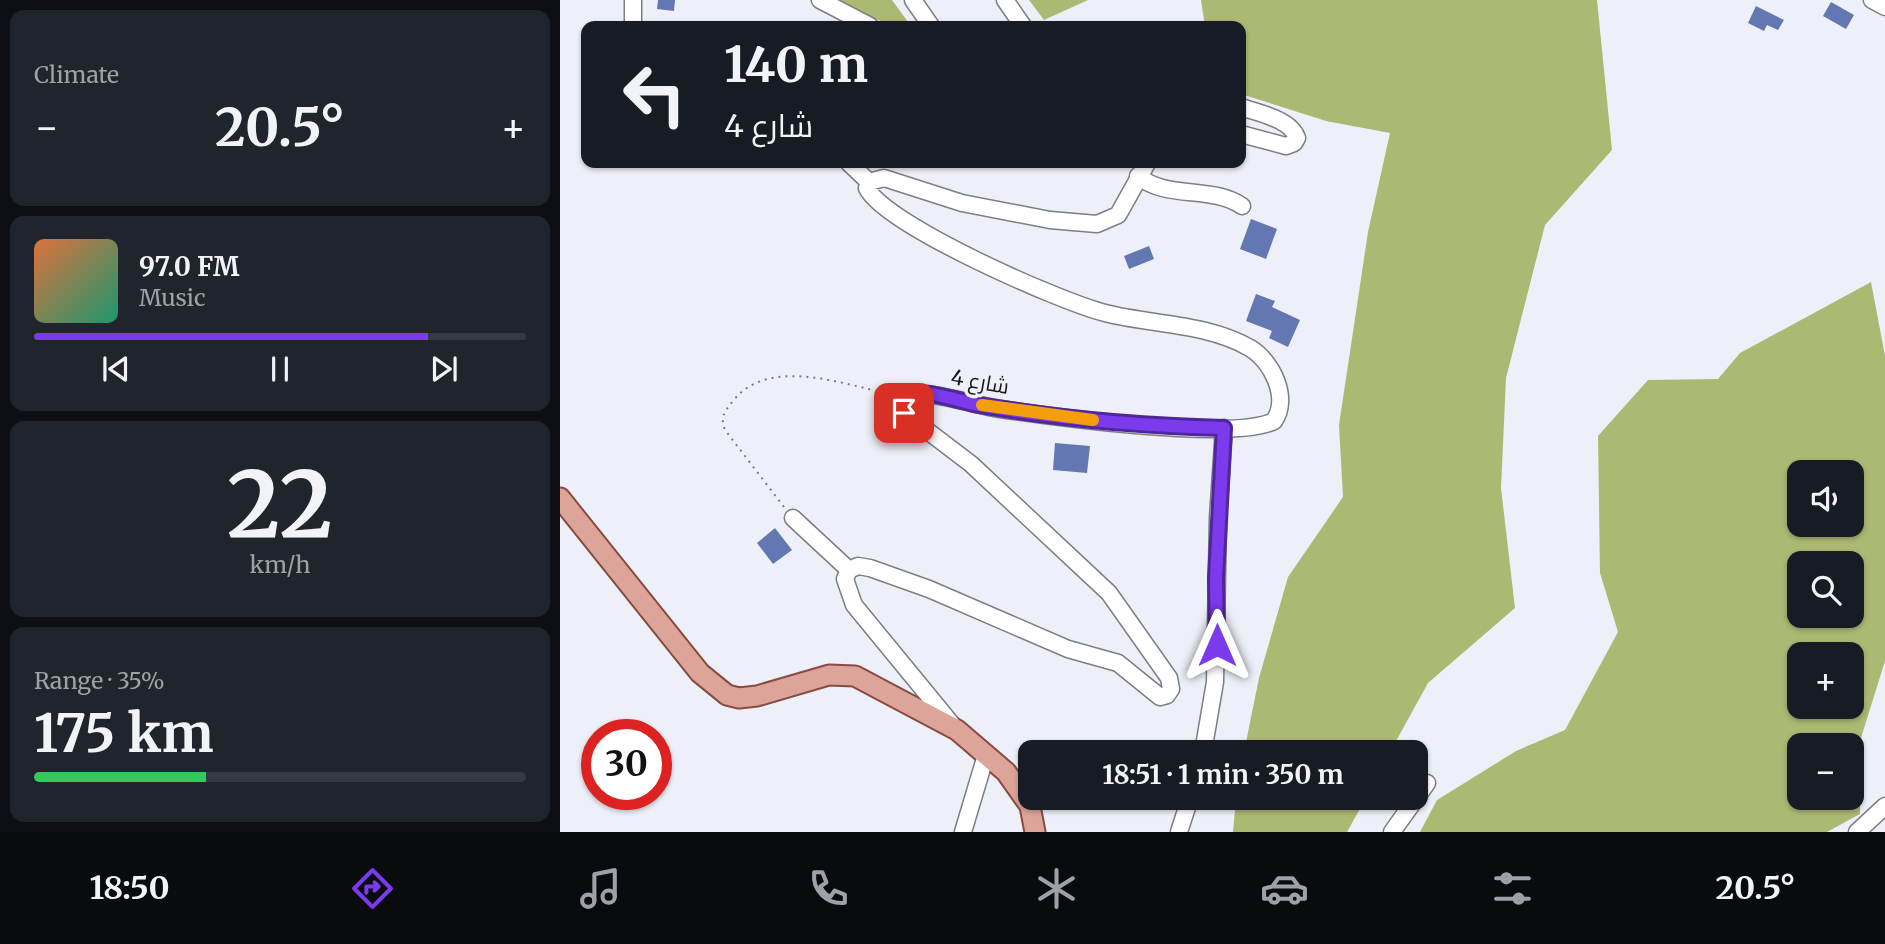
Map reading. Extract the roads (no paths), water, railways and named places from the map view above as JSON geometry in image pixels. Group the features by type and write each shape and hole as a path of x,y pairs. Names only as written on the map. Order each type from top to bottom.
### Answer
{"main road":[{"path":"560,498 700,673 727,695 739,698 757,696 843,674 855,676 957,730 1006,772 1030,806 1035,832"}],"street":[{"path":"633,0 633,21"},
{"path":"820,0 860,21"},
{"path":"913,0 928,21"},
{"path":"1004,0 1019,21"},
{"path":"1872,0 1885,7"},
{"path":"1246,109 1286,124 1295,130 1297,138 1294,143 1286,146 1246,135"},
{"path":"854,168 869,182 884,178 962,203 1084,225 1107,221 1118,215 1143,169 1158,187 1223,195 1242,206"},
{"name":"شارع 4","path":"849,570 858,566 870,568 929,589 1068,649 1118,663 1160,697 1167,695 1171,689 1169,678 1109,593 980,472 904,413 898,401 900,397 917,393 1007,410 1113,423 1224,428 1265,425 1280,412 1281,401 1273,374 1252,349 1200,330 1104,313 1020,281 905,222 875,202 867,188 869,182"},
{"path":"1205,740 1215,682 1218,530 1224,428"},
{"path":"793,518 849,570 845,579 854,605 957,730"},
{"path":"963,832 986,755"},
{"path":"1857,832 1885,806"},
{"path":"1179,832 1186,810"},
{"path":"1392,832 1408,810"}]}
